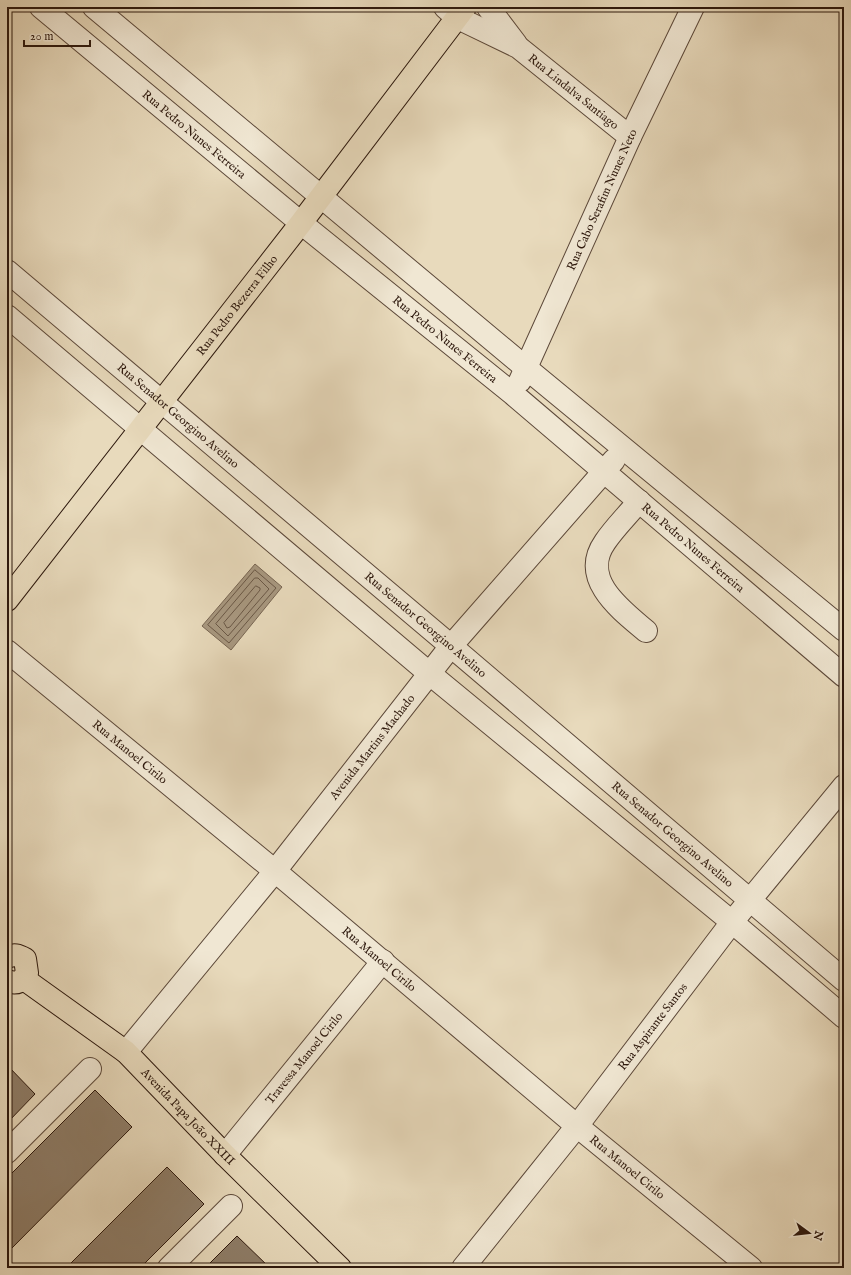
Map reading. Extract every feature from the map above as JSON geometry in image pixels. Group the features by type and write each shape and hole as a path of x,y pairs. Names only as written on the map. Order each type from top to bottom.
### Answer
{"main road":[{"name":"Rua Pedro Bezerra Filho","path":"7,600 301,223 455,10"},
{"path":"7,957 12,955 25,959 27,972 15,980"},
{"name":"Avenida Papa João XXIII","path":"15,980 126,1052 225,1155 340,1268"}],"street":[{"name":"Rua Pedro Nunes Ferreira","path":"41,7 301,223 513,394 844,676"},
{"path":"94,7 526,368 844,630"},
{"name":"Rua Lindalva Santiago","path":"488,7 518,47"},
{"name":"Rua Cabo Serafim Nunes Neto","path":"513,394 630,137 693,7"},
{"name":"Rua Lindalva Santiago","path":"455,10 518,47 630,137"},
{"path":"194,134 216,108"},
{"name":"Rua Senador Georgino Avelino","path":"7,271 844,980"},
{"path":"7,316 430,674 732,922 844,1018"},
{"name":"Avenida Martins Machado","path":"126,1052 275,871 451,646 624,448"},
{"path":"639,502 605,542 599,555 598,569 600,582 616,606 646,631"},
{"name":"Rua Manoel Cirilo","path":"7,651 275,871 577,1126 751,1268"},
{"name":"Rua Aspirante Santos","path":"463,1268 577,1126 732,922 844,786"},
{"name":"Travessa Manoel Cirilo","path":"225,1155 383,961"},
{"path":"7,1152 90,1069"},
{"path":"169,1268 232,1206"}],"water":[{"path":"255,564 282,587 231,650 202,626"}],"building":[{"path":"7,1065 35,1094 7,1123"},
{"path":"95,1090 132,1127 7,1253 7,1178"},
{"path":"167,1167 204,1204 140,1268 66,1268"},
{"path":"237,1236 270,1268 205,1268"}]}
